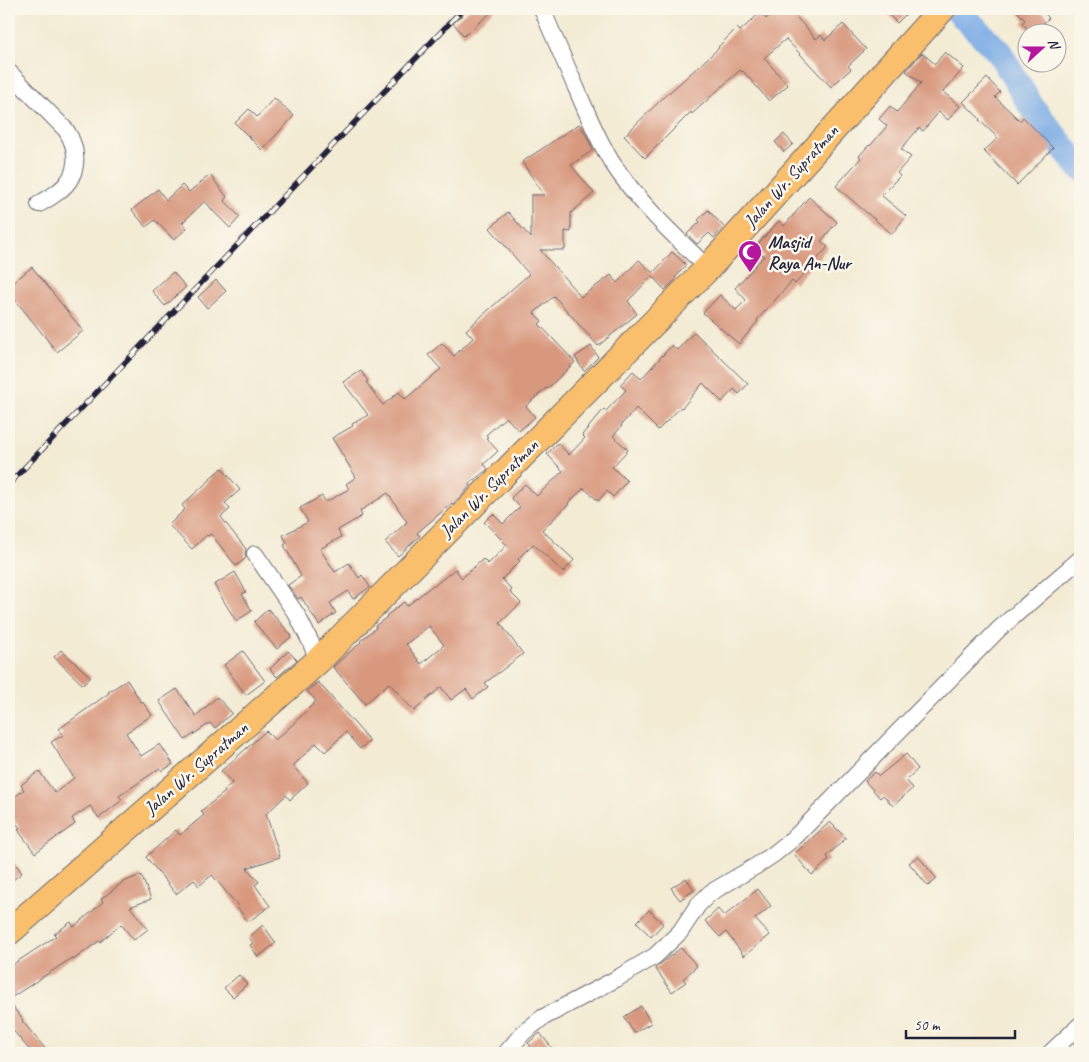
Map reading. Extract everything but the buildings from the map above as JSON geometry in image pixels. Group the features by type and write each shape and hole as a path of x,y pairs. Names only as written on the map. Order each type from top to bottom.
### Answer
{"main road":[{"name":"Jalan Wr. Supratman","path":"9,932 318,661 708,268 940,11"}],"street":[{"path":"542,9 611,161 651,212 708,268"},
{"path":"9,72 66,130 75,150 76,162 67,183 39,204"},
{"path":"255,554 297,615 318,661"},
{"path":"506,1053 523,1033 542,1018 655,956 680,932 698,905 710,893 756,866 796,836 999,629 1080,559"},
{"path":"1050,1053 1080,1025"}],"waterway":[{"path":"956,9 999,52 1031,106 1080,168"}],"railway":[{"path":"9,484 463,9"}],"place":[{"name":"Masjid Raya An-Nur","path":"750,273"}]}
